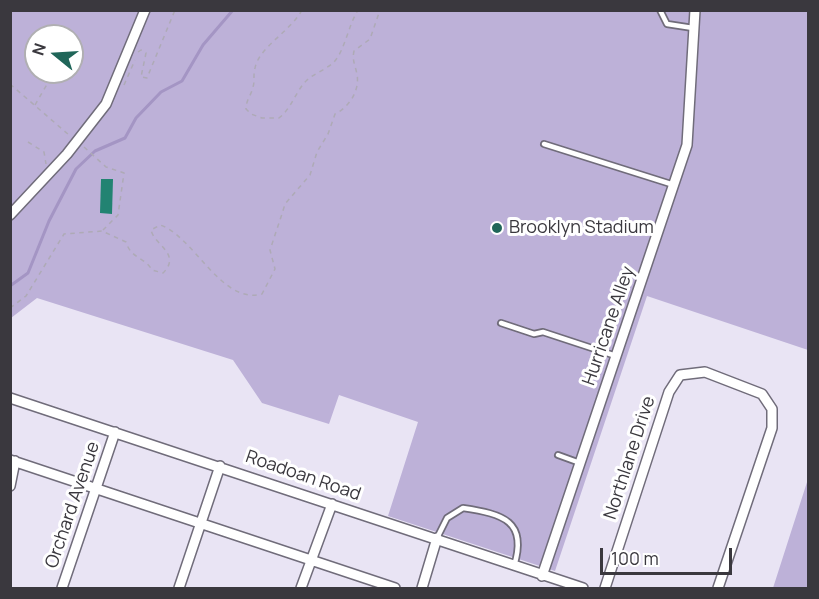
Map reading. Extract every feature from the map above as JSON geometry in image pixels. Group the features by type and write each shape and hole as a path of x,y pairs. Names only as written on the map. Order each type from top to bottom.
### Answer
{"street":[{"path":"10,215 48,174 81,145 115,86 145,10"},
{"name":"Hurricane Alley","path":"546,588 546,577 580,463 687,145 694,10"},
{"name":"Northlane Drive","path":"604,588 669,392 680,375 705,372 762,394 772,409 772,428 718,588"},
{"name":"Roadoan Road","path":"10,398 583,588"},
{"name":"Orchard Avenue","path":"62,588 115,432"},
{"path":"10,486 13,460 395,588"},
{"path":"179,588 220,466"},
{"path":"301,588 332,504"},
{"path":"422,588 437,538"}],"lane":[{"path":"660,10 667,24 693,28"},
{"path":"544,144 674,185"},
{"path":"501,323 534,334 543,332 616,356"},
{"path":"558,455 580,463"},
{"path":"437,538 447,518 463,508 506,520 518,532 520,541 514,566"}],"path":[{"path":"115,86 120,87 128,81 137,53 141,50 146,56 140,72 141,77 147,78 175,10"},
{"path":"302,10 294,25 269,44 259,59 255,68 253,90 246,100 246,109 251,114 279,118 286,112 296,92 308,80 333,63 340,52 348,24 358,10"},
{"path":"10,308 26,296 48,258 60,244 64,234 102,231 126,242 129,253 149,265 156,273 163,273 169,262 167,249 152,235 151,230 160,225 173,229 211,271 236,290 252,297 262,294 275,269 270,249 285,204 310,175 317,152 328,134 335,114 345,109 350,102 356,88 357,76 354,51 370,39 374,21 380,10"},
{"path":"10,84 106,167 124,173 118,215 102,231"},
{"path":"35,106 47,84"},
{"path":"28,142 44,152 48,174"}],"shaded area":[{"path":"11,11 808,11 808,350 647,296 555,571 388,516 418,422 339,395 329,424 262,403 233,360 37,298 11,318"},
{"path":"808,479 808,588 773,588"}],"building":[{"path":"101,179 113,179 112,214 100,213"}],"waterway":[{"path":"10,286 28,273 49,221 76,169 95,151 125,138 136,118 161,92 182,81 203,45 233,10"}],"place":[{"name":"Brooklyn Stadium","path":"497,228"}]}
